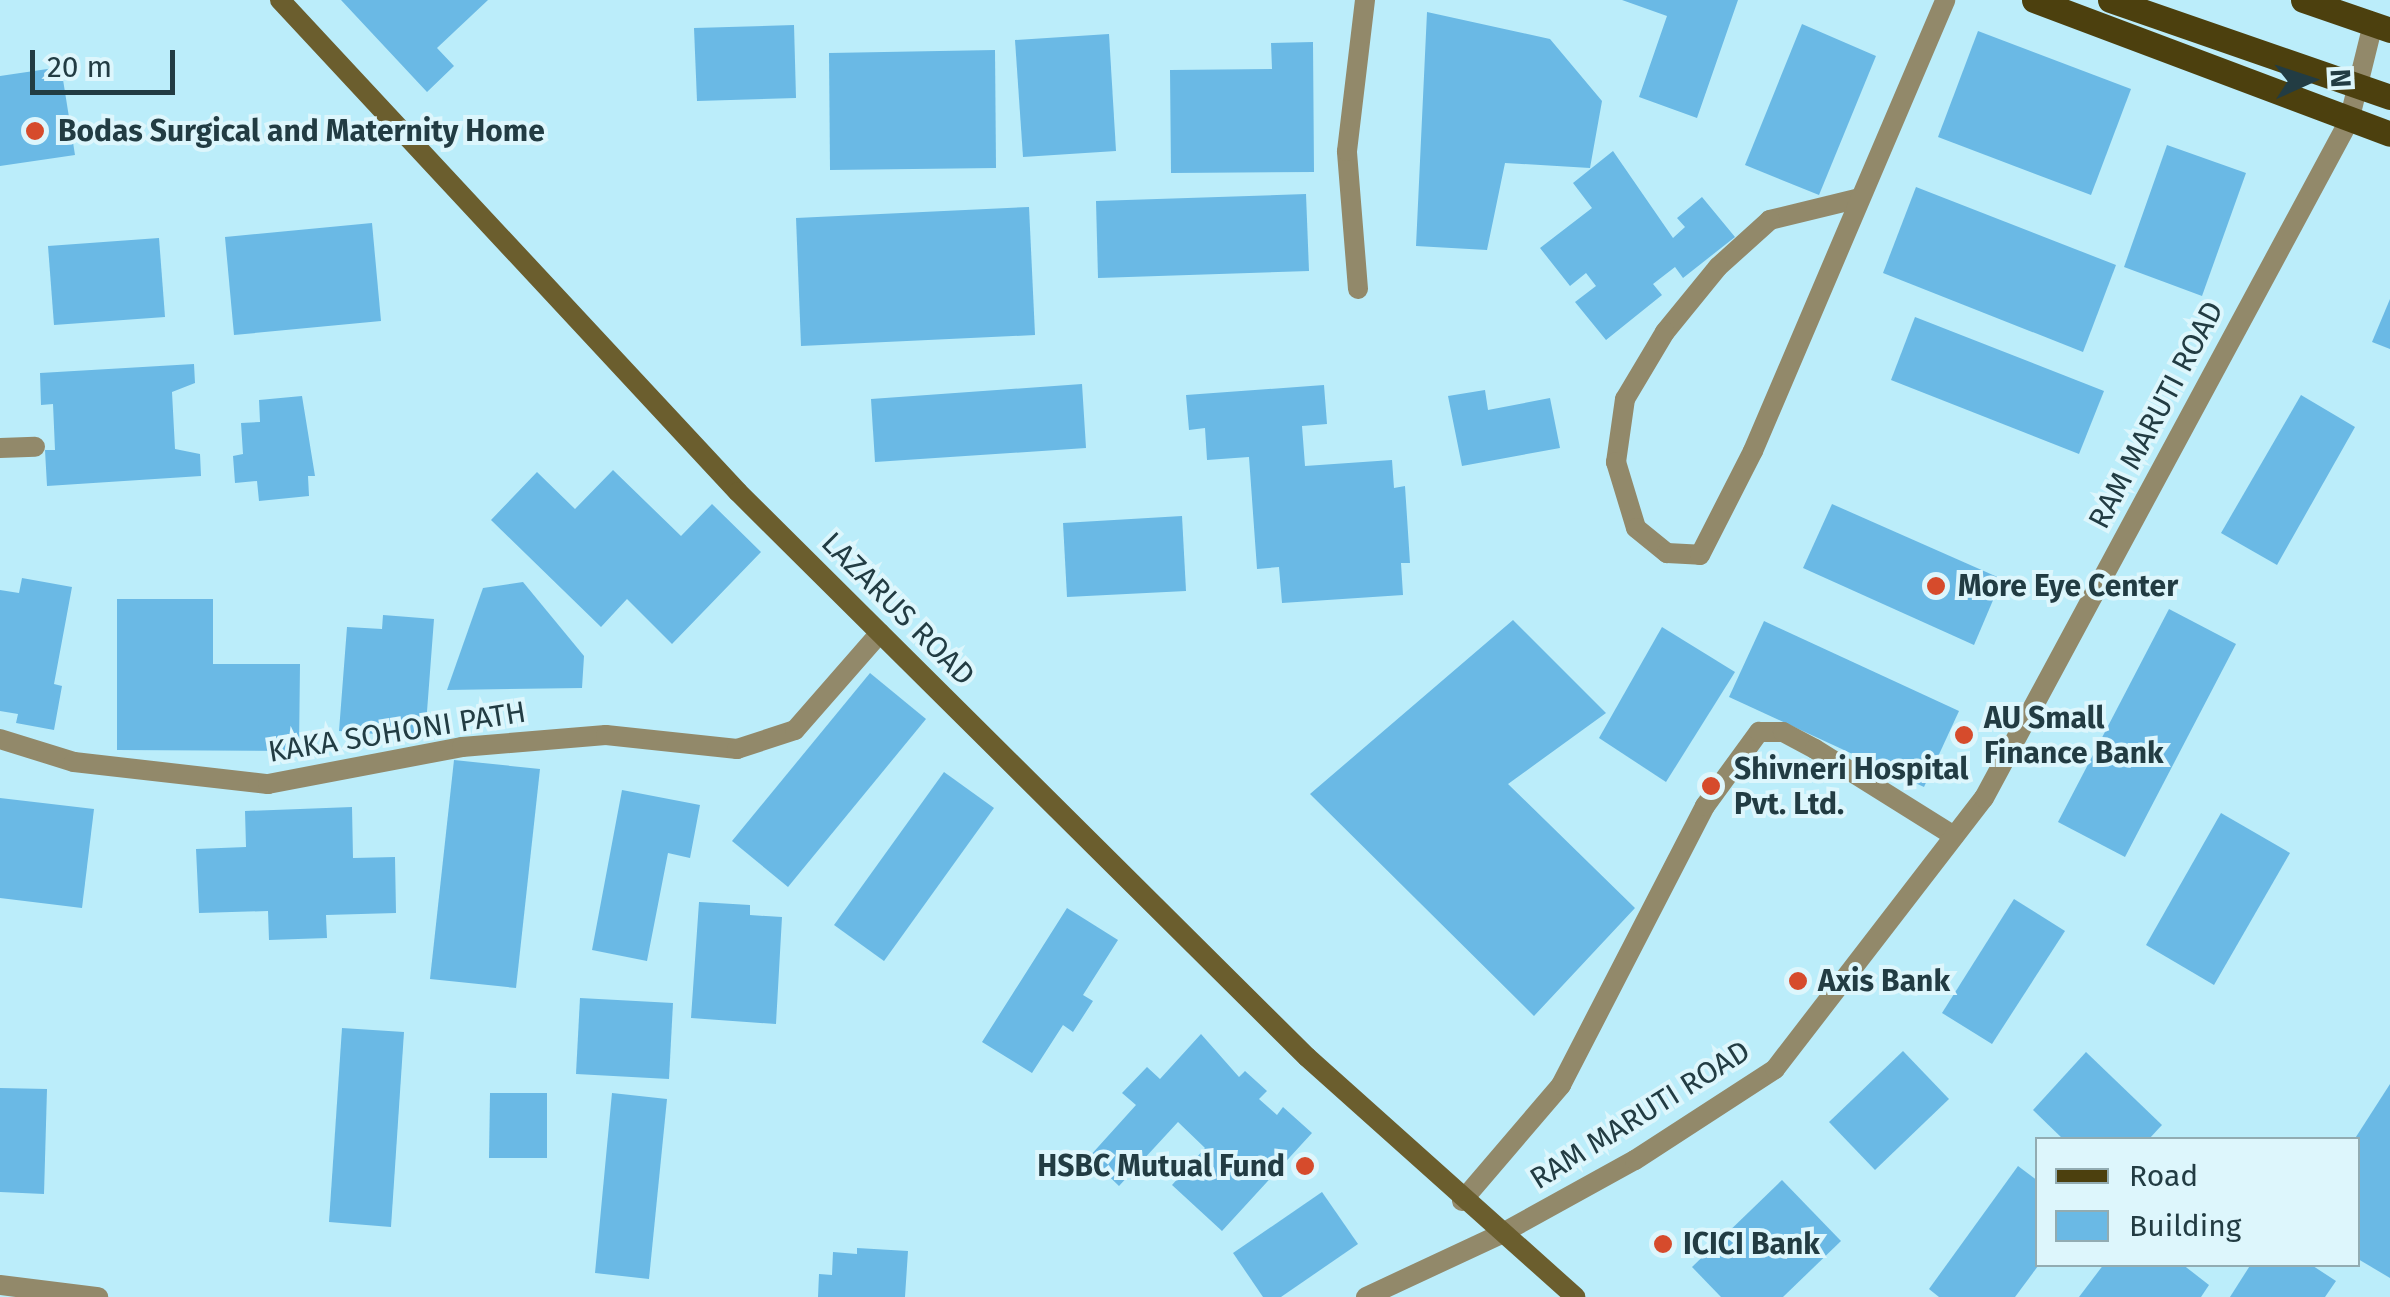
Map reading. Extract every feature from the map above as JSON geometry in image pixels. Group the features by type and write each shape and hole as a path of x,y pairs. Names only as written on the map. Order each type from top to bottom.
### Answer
{"main road":[{"name":"LAZARUS ROAD","path":"280,0 738,492 1306,1058 1574,1297"},
{"path":"2034,0 2390,134"},
{"path":"2110,0 2390,96"},
{"path":"2303,0 2382,27"}],"street":[{"path":"1358,289 1347,151 1365,0"},
{"path":"1860,198 1770,220 1718,267 1664,332 1625,399 1616,462 1636,528 1666,552 1700,554 1753,451 1945,0"},
{"name":"RAM MARUTI ROAD","path":"1366,1297 1500,1235 1635,1160 1774,1069 1984,798 2349,121 2382,27"},
{"path":"0,448 35,447"},
{"name":"KAKA SOHONI PATH","path":"0,738 74,762 268,784 462,747 588,737 737,749 795,730 880,634"},
{"path":"1462,1201 1561,1084 1706,806 1759,732 1783,732 1815,749 1954,836"},
{"path":"0,1284 98,1297"}],"building":[{"path":"341,0 488,0 437,48 454,66 427,92"},
{"path":"1622,0 1738,0 1697,118 1639,97 1667,16"},
{"path":"1427,12 1550,39 1602,101 1590,168 1505,163 1487,250 1416,246"},
{"path":"1802,24 1876,56 1819,195 1745,165"},
{"path":"794,25 796,98 697,101 694,28"},
{"path":"1978,31 2131,89 2091,195 1938,137"},
{"path":"1109,34 1116,151 1023,157 1015,40"},
{"path":"1313,42 1314,172 1171,173 1170,70 1272,69 1271,43"},
{"path":"995,50 996,168 830,170 829,53"},
{"path":"61,67 75,155 0,166 0,76"},
{"path":"2167,145 2246,173 2202,296 2124,267"},
{"path":"1613,151 1673,238 1685,227 1677,218 1702,197 1735,237 1683,278 1675,267 1653,284 1662,295 1606,340 1575,302 1596,286 1586,273 1570,286 1540,248 1592,208 1573,183"},
{"path":"1916,187 2116,265 2083,352 1883,273"},
{"path":"1306,194 1309,271 1098,278 1096,201"},
{"path":"1029,207 1035,335 801,346 796,218"},
{"path":"372,223 381,321 234,335 225,237"},
{"path":"159,238 165,317 54,325 48,246"},
{"path":"2390,299 2390,349 2372,342"},
{"path":"1915,317 2104,391 2079,454 1891,380"},
{"path":"194,364 195,383 172,392 175,449 200,454 201,476 47,486 45,450 55,450 53,404 41,405 40,373"},
{"path":"1082,384 1086,448 875,462 871,399"},
{"path":"1324,385 1327,424 1302,426 1305,466 1392,460 1394,488 1405,486 1410,563 1401,563 1403,595 1282,603 1279,567 1257,569 1249,457 1207,460 1205,428 1189,430 1186,395"},
{"path":"1485,390 1488,410 1550,398 1560,448 1462,466 1448,396"},
{"path":"2301,395 2355,427 2277,565 2221,533"},
{"path":"302,396 315,476 308,476 309,496 259,501 257,481 235,483 233,456 243,454 241,423 260,422 259,400"},
{"path":"613,470 681,536 712,504 761,552 672,644 627,599 601,627 491,520 537,472 575,509"},
{"path":"1832,504 2002,579 1974,645 1803,568"},
{"path":"1182,516 1186,591 1067,597 1063,523"},
{"path":"22,578 72,587 54,684 62,686 54,730 16,723 18,714 0,711 0,590 19,593"},
{"path":"523,582 584,656 582,688 447,690 483,588"},
{"path":"117,599 213,599 213,664 300,664 299,751 117,750"},
{"path":"2169,609 2236,644 2125,857 2058,822"},
{"path":"383,615 434,619 425,738 339,731 347,627 382,629"},
{"path":"1513,620 1606,713 1508,784 1635,908 1534,1016 1310,794"},
{"path":"1764,621 1959,711 1924,787 1729,697"},
{"path":"1662,627 1735,672 1666,782 1599,738"},
{"path":"870,673 926,719 788,887 732,841"},
{"path":"454,760 540,769 516,988 430,979"},
{"path":"944,772 994,808 884,961 834,925"},
{"path":"622,790 700,805 690,858 668,853 647,961 592,950"},
{"path":"0,798 94,809 82,908 0,898"},
{"path":"352,807 353,858 395,857 396,913 326,915 327,938 269,940 268,911 199,913 196,849 246,847 245,811"},
{"path":"2221,813 2290,853 2214,985 2146,945"},
{"path":"2014,899 2065,931 1992,1044 1942,1013"},
{"path":"699,902 750,905 750,915 782,917 776,1024 691,1018"},
{"path":"1067,908 1118,940 1083,995 1093,1001 1073,1032 1063,1025 1032,1073 982,1042"},
{"path":"580,998 673,1003 669,1079 576,1074"},
{"path":"342,1028 404,1032 391,1227 329,1222"},
{"path":"1201,1034 1239,1077 1245,1071 1267,1091 1259,1099 1277,1115 1283,1107 1312,1133 1222,1231 1172,1185 1205,1148 1178,1122 1119,1186 1089,1157 1136,1105 1122,1093 1147,1067 1160,1079"},
{"path":"1903,1051 1949,1099 1875,1170 1829,1122"},
{"path":"2086,1052 2162,1125 2151,1137 2061,1137 2033,1110"},
{"path":"2390,1084 2390,1278 2360,1260 2360,1137 2356,1137"},
{"path":"0,1088 47,1089 44,1194 0,1192"},
{"path":"490,1093 547,1093 547,1158 489,1158"},
{"path":"612,1093 667,1099 649,1279 595,1273"},
{"path":"2018,1166 2035,1179 2037,1267 2015,1297 1939,1297 1929,1289"},
{"path":"1782,1180 1841,1241 1783,1297 1721,1297 1692,1267"},
{"path":"1322,1192 1358,1244 1281,1297 1263,1297 1233,1253"},
{"path":"857,1248 908,1251 905,1297 818,1297 819,1274 832,1275 833,1252 857,1254"},
{"path":"2102,1267 2186,1267 2209,1285 2201,1297 2079,1297"},
{"path":"2249,1267 2315,1267 2336,1281 2325,1297 2230,1297"}],"place":[{"name":"Bodas Surgical and Maternity Home","path":"35,131"},
{"name":"More Eye Center","path":"1936,586"},
{"name":"AU Small Finance Bank","path":"1964,735"},
{"name":"Shivneri Hospital Pvt. Ltd.","path":"1711,786"},
{"name":"Axis Bank","path":"1798,981"},
{"name":"HSBC Mutual Fund","path":"1305,1166"},
{"name":"ICICI Bank","path":"1663,1244"}]}
